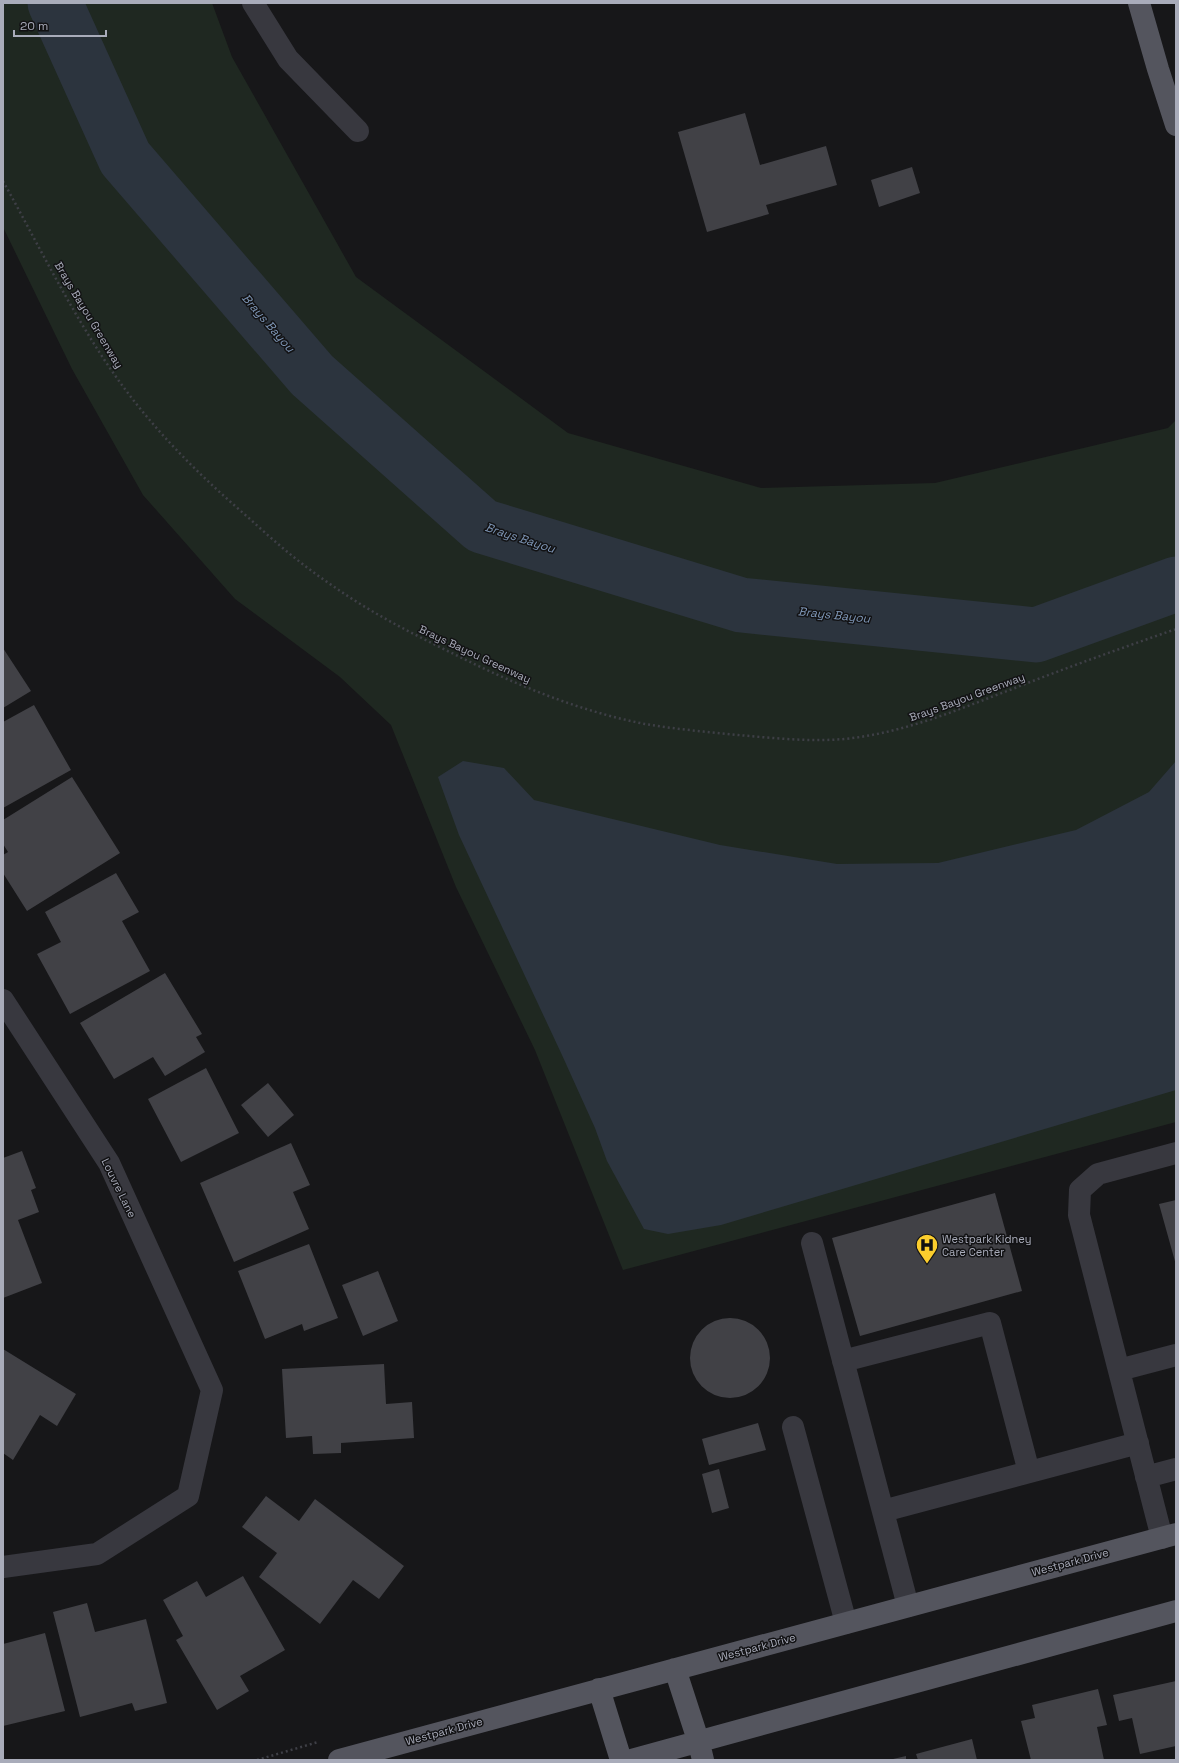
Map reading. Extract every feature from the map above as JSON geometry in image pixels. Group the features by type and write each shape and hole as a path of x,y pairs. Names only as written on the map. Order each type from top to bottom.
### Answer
{"main road":[{"path":"1139,3 1176,125"},
{"name":"Westpark Drive","path":"339,1760 599,1688 675,1669 1169,1536"},
{"path":"631,1760 701,1751 1176,1611"},
{"path":"675,1669 701,1751"},
{"path":"599,1688 621,1760"}],"street":[{"path":"253,3 288,59 358,131"},
{"name":"Louvre Lane","path":"3,1000 109,1163 212,1390 188,1496 97,1554 3,1567"},
{"path":"1169,1536 1146,1477 1079,1215 1080,1190 1098,1174 1176,1153"},
{"path":"812,1243 908,1606"},
{"path":"843,1361 990,1323 1029,1472"},
{"path":"1119,1370 1176,1355"},
{"path":"793,1427 846,1623"},
{"path":"883,1511 1138,1443"},
{"path":"1146,1477 1176,1469"}],"path":[{"name":"Brays Bayou Greenway","path":"3,181 92,341 118,380 147,417 208,482 286,551 339,590 372,611 496,675 542,694 600,713 646,724 803,741 845,739 882,733 921,724 1058,671 1176,629"}],"shaded area":[{"path":"3,3 212,3 232,57 356,277 568,433 761,488 935,483 1168,428 1176,420 1176,1122 623,1270 535,1050 456,887 391,725 340,677 235,599 143,495 72,369 3,227"},
{"path":"463,761 504,768 534,800 720,845 837,864 938,863 1076,830 1149,792 1176,761 1176,1090 721,1225 668,1234 644,1229 607,1161 595,1128 562,1055 459,835 438,777"}],"building":[{"path":"745,113 760,165 826,146 837,185 766,205 769,214 707,232 678,132"},
{"path":"912,167 920,193 879,207 871,180"},
{"path":"3,648 31,691 3,708"},
{"path":"34,705 71,770 3,808 3,722"},
{"path":"72,777 120,853 27,911 3,873 3,855 8,852 3,844 3,820"},
{"path":"116,873 139,912 122,921 150,971 70,1014 37,954 61,942 45,912"},
{"path":"165,973 202,1034 196,1037 205,1052 165,1076 153,1057 114,1079 80,1023"},
{"path":"206,1068 239,1133 181,1162 148,1099"},
{"path":"268,1083 294,1115 268,1137 241,1105"},
{"path":"291,1143 310,1185 293,1192 309,1229 234,1262 200,1183"},
{"path":"22,1151 36,1188 31,1190 39,1212 18,1220 42,1283 3,1298 3,1158"},
{"name":"Westpark Kidney Care Center","path":"995,1193 1022,1291 860,1336 832,1238"},
{"path":"1176,1200 1176,1265 1159,1204"},
{"path":"309,1244 338,1318 304,1331 302,1324 265,1339 238,1271"},
{"path":"378,1271 398,1321 363,1336 342,1285"},
{"path":"730,1318 745,1321 758,1330 767,1343 770,1358 767,1373 758,1386 745,1395 730,1398 715,1395 702,1386 693,1373 690,1358 693,1343 702,1330 715,1321"},
{"path":"3,1349 76,1394 57,1426 40,1415 13,1460 3,1453"},
{"path":"384,1364 386,1404 412,1402 414,1438 341,1443 341,1453 313,1454 312,1436 286,1438 282,1369"},
{"path":"758,1423 766,1450 709,1465 702,1439"},
{"path":"719,1469 729,1508 712,1513 702,1474"},
{"path":"266,1496 299,1521 315,1499 404,1566 379,1599 353,1580 320,1624 259,1577 277,1553 242,1527"},
{"path":"243,1576 285,1650 240,1676 249,1691 217,1710 176,1640 183,1636 163,1600 197,1581 206,1597"},
{"path":"87,1603 95,1632 146,1619 167,1703 135,1711 132,1703 80,1717 53,1612"},
{"path":"45,1633 65,1711 3,1726 3,1644"},
{"path":"1176,1681 1176,1746 1140,1754 1132,1718 1119,1721 1113,1695"},
{"path":"1098,1689 1107,1725 1097,1727 1104,1760 1031,1760 1021,1721 1035,1718 1032,1705"},
{"path":"972,1739 977,1760 918,1760 916,1754"},
{"path":"906,1756 906,1760 893,1760 893,1759"}],"waterway":[{"name":"Brays Bayou","path":"55,3 125,158 312,375 482,526 741,605 1036,635 1176,584"}],"place":[{"name":"Westpark Kidney Care Center","path":"927,1264"}]}
